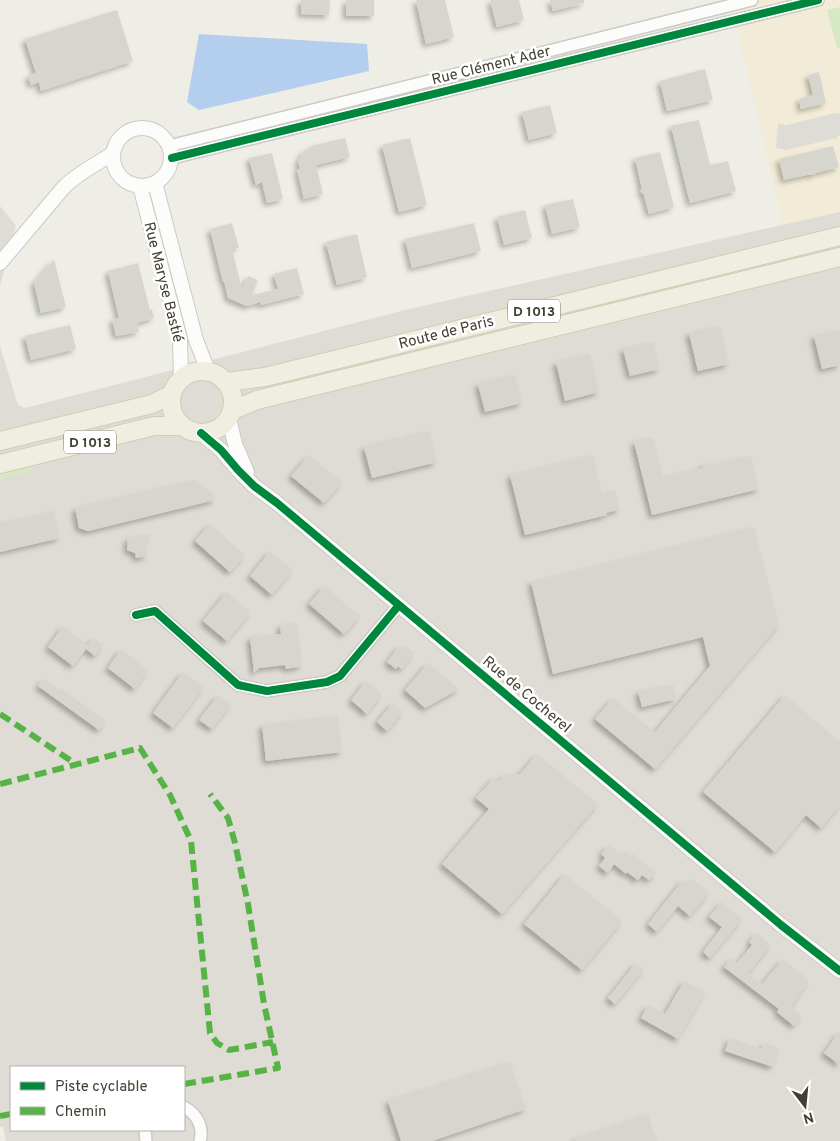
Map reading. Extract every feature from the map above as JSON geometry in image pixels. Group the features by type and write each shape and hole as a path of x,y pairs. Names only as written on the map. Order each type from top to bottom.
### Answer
{"main road":[{"name":"Route de Paris","path":"227,382 265,377 840,236"},
{"name":"Route de Paris","path":"231,415 257,400 840,257"},
{"path":"208,371 215,373 227,382 232,391 234,401 231,415 217,430 201,434 181,426 172,411 171,402 176,387 193,372 208,371"},
{"name":"D 1013","path":"0,441 152,404 176,387"},
{"name":"D 1013","path":"0,464 154,426 181,426"}],"street":[{"name":"Rue Clément Ader","path":"171,152 752,0"},
{"name":"Rue Clément Ader","path":"171,152 818,0"},
{"path":"87,171 101,170 118,174 132,184 140,186 155,183 167,173 171,152 164,138 156,131 140,128 129,131 122,136 113,152 118,174"},
{"path":"0,263 75,176 87,171 113,152"},
{"name":"Rue Maryse Bastié","path":"155,183 196,340 208,371"},
{"name":"Rue Maryse Bastié","path":"140,186 180,340 176,387"},
{"name":"Rue de Cocherel","path":"231,415 239,456 254,486"},
{"name":"Rue de Cocherel","path":"201,434 222,450 254,486 284,509 781,925 840,971"},
{"path":"136,615 155,611 238,685 267,691 327,682 340,676 399,605"},
{"path":"185,1108 198,1120 201,1128 200,1141"}],"shaded area":[{"path":"730,0 840,0 840,212 783,225"},
{"path":"835,113 840,114 840,134 837,138 786,150 776,148 778,124 787,125"},
{"path":"0,206 16,226 0,286"},
{"path":"840,212 840,1141 6,1141 3,1127 0,1127 0,346 18,405 25,408 409,309"},
{"path":"685,336 696,377 722,371 727,391 574,431 567,406 604,397 594,357 620,351 628,382 657,374 665,403 674,400 659,343"},
{"path":"475,390 482,417 553,399 565,453 371,504 398,522 399,516 408,514 406,506 509,480 523,539 599,520 603,537 458,573 435,598 326,506 346,483 329,423 445,394 462,458 445,463 434,422 356,442 369,492 468,468 451,397"},
{"path":"737,404 743,430 715,437 719,454 665,467 653,424"},
{"path":"52,1131 133,1131 134,1141 10,1141"}],"green space":[{"path":"840,7 840,48 837,48 827,10"},
{"path":"33,466 29,472 0,479 0,474"}],"water":[{"path":"199,34 367,44 369,71 199,110 187,102"}],"building":[{"path":"301,0 330,0 329,15 301,14"},
{"path":"346,0 374,0 374,16 346,16"},
{"path":"416,0 445,0 454,37 426,44"},
{"path":"490,0 519,0 524,20 497,27"},
{"path":"550,0 584,0 584,3 553,11"},
{"path":"117,10 133,61 41,91 39,82 31,85 28,76 36,73 25,39"},
{"path":"705,69 713,100 667,111 660,81"},
{"path":"819,72 826,103 801,109 799,99 813,95 808,75"},
{"path":"550,105 557,133 529,140 522,112"},
{"path":"699,120 710,165 728,161 736,191 690,203 671,126"},
{"path":"345,138 350,157 316,165 323,194 304,199 297,169 300,169 298,161 305,150 312,149 311,146"},
{"path":"410,138 427,205 399,212 382,145"},
{"path":"833,146 839,167 813,175 784,180 779,159"},
{"path":"660,152 674,207 649,214 644,195 640,191 642,189 635,158"},
{"path":"272,153 283,199 267,203 262,182 256,185 249,158"},
{"path":"573,199 580,227 552,234 545,205"},
{"path":"525,210 532,238 504,245 497,217"},
{"path":"232,223 239,248 232,249 242,289 248,276 258,280 252,295 278,289 274,274 297,268 304,294 261,305 260,302 247,306 228,298 210,229"},
{"path":"474,223 481,251 412,268 405,239"},
{"path":"357,234 367,277 337,285 326,242"},
{"path":"54,259 66,307 41,313 34,283"},
{"path":"138,263 150,310 152,309 154,318 137,323 139,332 116,336 112,319 119,318 108,271"},
{"path":"70,325 76,349 31,360 25,336"},
{"path":"720,326 729,364 698,371 689,333"},
{"path":"840,330 840,365 822,369 814,336"},
{"path":"654,342 660,369 630,376 623,349"},
{"path":"590,354 599,392 565,401 556,362"},
{"path":"515,375 522,403 485,412 478,384"},
{"path":"429,431 437,462 372,478 364,447"},
{"path":"653,437 663,477 703,468 702,465 710,463 711,466 751,456 759,489 652,515 634,442"},
{"path":"309,455 342,482 324,503 291,476"},
{"path":"593,455 602,493 615,490 620,509 606,513 607,515 525,535 510,475"},
{"path":"196,480 214,495 215,500 88,531 79,528 75,508"},
{"path":"54,511 60,538 0,552 0,524"},
{"path":"210,524 245,555 230,572 195,541"},
{"path":"754,527 779,625 655,769 595,719 613,698 655,732 710,666 703,637 553,674 531,582"},
{"path":"150,534 145,547 147,556 136,558 135,553 127,550 128,538"},
{"path":"270,551 293,570 272,595 250,576"},
{"path":"324,586 360,616 344,634 309,604"},
{"path":"227,592 251,612 227,641 203,621"},
{"path":"297,623 302,666 286,669 285,665 259,668 254,673 250,637 281,634 280,625"},
{"path":"63,626 88,645 93,638 103,645 95,656 86,649 73,666 48,647"},
{"path":"399,646 403,649 405,646 414,653 402,669 398,666 396,669 387,662"},
{"path":"121,649 148,670 135,689 108,668"},
{"path":"428,663 459,689 425,708 405,690"},
{"path":"183,672 204,687 173,728 153,713"},
{"path":"44,679 60,691 62,689 106,721 99,730 38,686"},
{"path":"366,681 382,694 367,714 351,700"},
{"path":"673,685 676,699 642,707 638,691"},
{"path":"218,695 231,704 212,729 199,720"},
{"path":"785,695 840,742 840,805 821,828 806,815 775,852 703,792"},
{"path":"393,703 403,712 387,731 377,722"},
{"path":"337,716 342,752 266,761 262,725"},
{"path":"537,754 598,804 502,914 442,864 489,809 476,798 495,777 499,781 504,775 520,774"},
{"path":"609,845 622,855 625,851 632,857 634,854 656,873 649,880 642,875 638,880 627,872 626,874 614,864 608,873 599,866 605,858 601,854"},
{"path":"565,874 622,921 582,970 524,924"},
{"path":"692,879 709,892 690,916 678,906 657,932 648,924 683,880 688,884"},
{"path":"722,902 742,919 710,958 703,952 722,927 709,917"},
{"path":"757,933 771,945 748,973 762,984 783,959 809,981 791,1007 802,1016 794,1026 777,1012 779,1009 724,967 732,958 737,963 752,945 749,942"},
{"path":"636,963 644,969 615,1004 608,998"},
{"path":"684,981 705,992 678,1039 641,1018 648,1005 665,1014"},
{"path":"840,1031 840,1065 824,1053"},
{"path":"730,1038 762,1049 764,1043 779,1048 773,1067 725,1051"},
{"path":"510,1062 526,1109 432,1141 401,1141 388,1101"},
{"path":"648,1115 657,1141 575,1141 575,1139"}],"marked path":[{"path":"0,714 76,764"},
{"path":"0,784 140,748 170,795 191,841 210,1033 217,1043 229,1050 273,1042"},
{"path":"185,1084 278,1068 264,1004 248,904 235,843 228,818 210,794"},
{"path":"0,1116 10,1114"}],"cycle path":[{"path":"172,158 818,0"},
{"path":"201,433 221,450 254,486 277,503 781,925 840,971"},
{"path":"136,615 155,611 238,685 267,691 327,682 340,676 399,605"}]}
